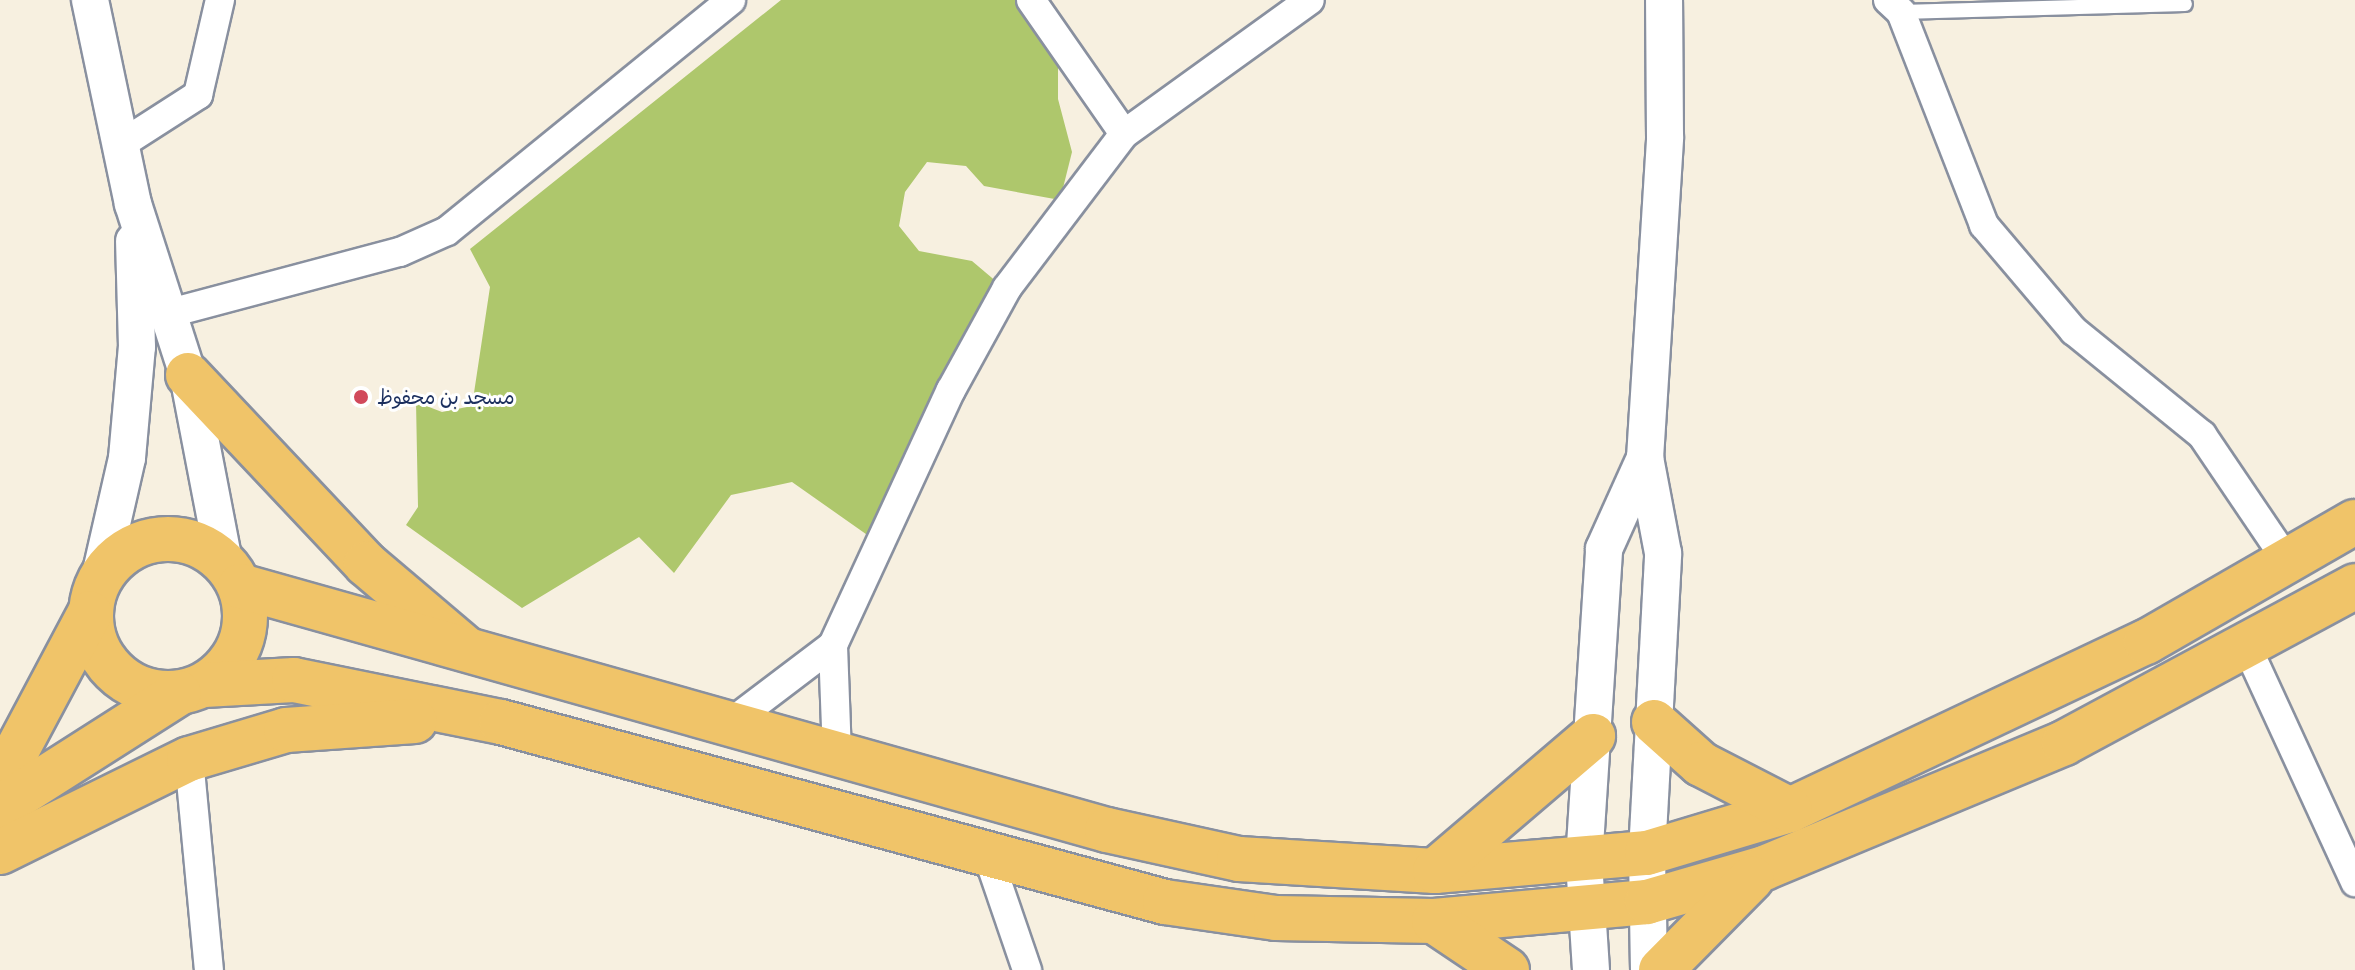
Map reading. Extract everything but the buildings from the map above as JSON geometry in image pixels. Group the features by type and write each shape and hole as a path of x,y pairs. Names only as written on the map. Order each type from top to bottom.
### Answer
{"main road":[{"path":"188,375 366,564 478,658"},
{"path":"0,782 95,594 132,548 173,538 232,574 478,658 1239,859 1435,871 1584,861 1647,853 1790,810 2146,642 2355,522"},
{"path":"0,807 192,689 242,642 247,614 232,574"},
{"path":"95,594 94,640 126,682 192,689 294,680 501,722 987,853 1207,908 1367,924 1586,912 1647,902 1764,868 2064,743 2247,647 2355,586"},
{"path":"0,852 189,759 286,730 386,721 501,722"},
{"path":"1654,722 1701,764 1790,810"},
{"path":"1435,871 1593,736"},
{"path":"1661,970 1764,868"},
{"path":"1434,921 1507,970"}],"street":[{"path":"90,0 133,204 188,375 232,574"},
{"path":"120,145 198,95 220,0"},
{"path":"170,313 400,252 447,231 731,0"},
{"path":"1031,0 1124,134"},
{"path":"837,755 833,645 981,328 1124,134 1310,0"},
{"path":"1649,970 1647,853 1663,553 1645,458 1665,137 1664,0"},
{"path":"1895,6 1984,225 2074,331 2202,435 2286,559"},
{"path":"95,594 127,458 137,347 133,204"},
{"path":"1591,970 1584,861 1604,549 1645,458"},
{"path":"729,724 833,645"},
{"path":"2247,647 2355,882"},
{"path":"189,759 209,970"},
{"path":"987,853 1027,970"}],"lane":[{"path":"1895,6 2185,4"}],"green space":[{"path":"781,0 1015,0 1058,53 1058,99 1072,152 1060,200 984,186 966,166 927,162 905,192 899,226 919,251 972,261 998,283 873,539 792,482 731,495 674,573 639,537 522,608 406,525 418,507 416,402 442,412 472,406 490,287 470,249"}],"place":[{"name":"مسجد بن محفوظ","path":"361,397"}]}
